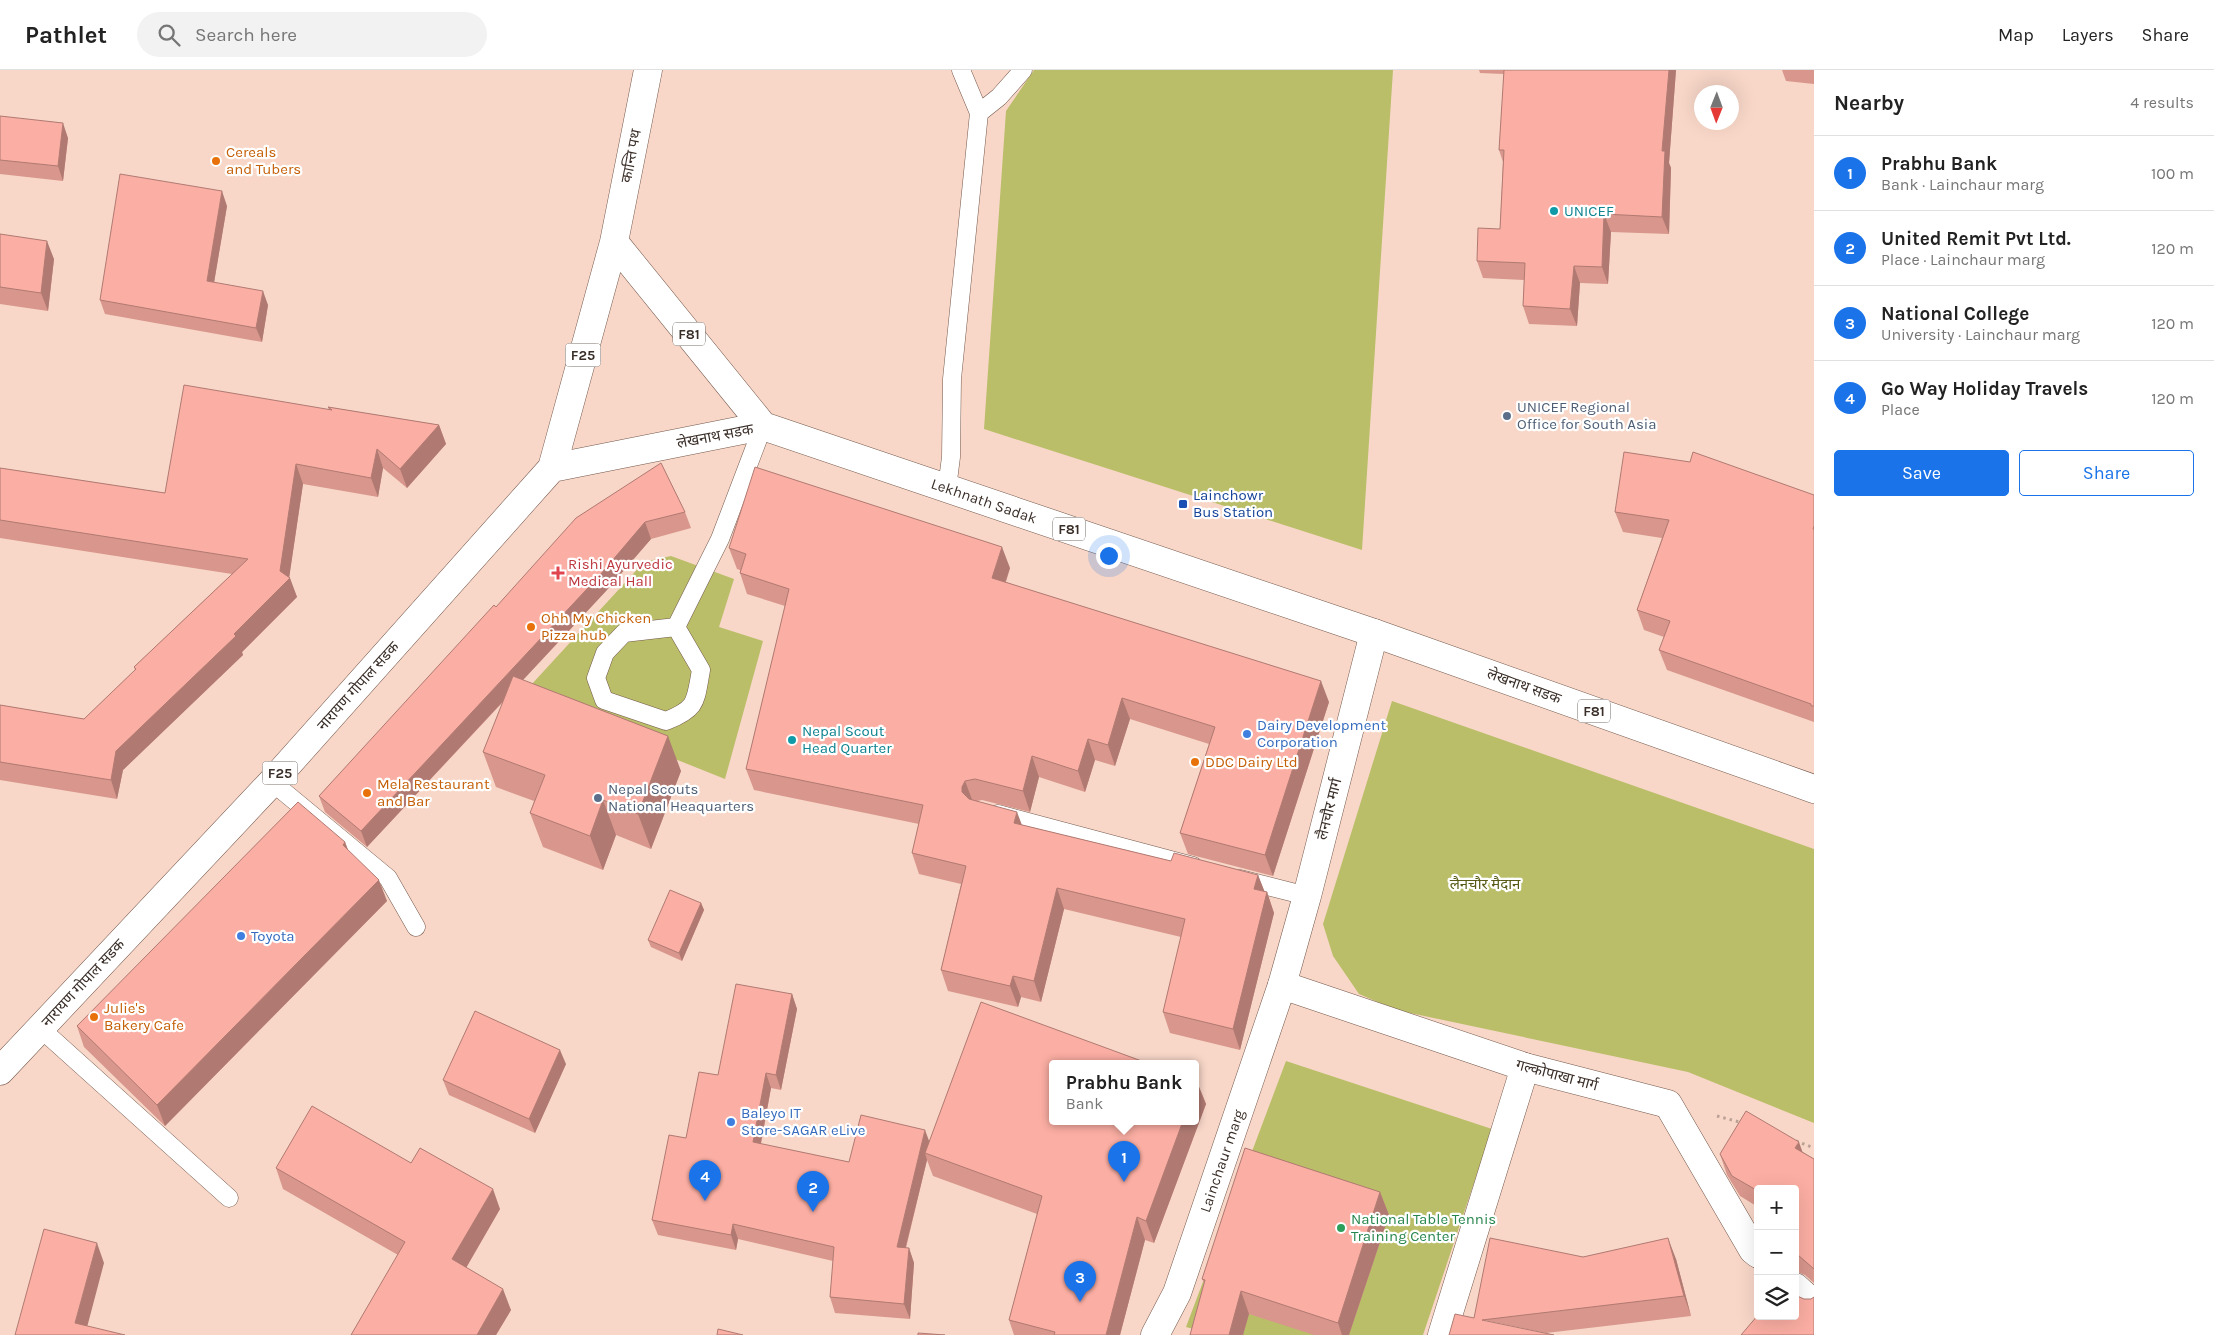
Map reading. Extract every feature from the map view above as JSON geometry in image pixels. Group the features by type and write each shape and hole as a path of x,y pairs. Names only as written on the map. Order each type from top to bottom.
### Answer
{"main road":[{"name":"कान्ति पथ","path":"614,242 648,70"},
{"name":"लेखनाथ सडक","path":"552,468 764,426 614,242"},
{"name":"नारायण गोपाल सडक","path":"0,1070 272,782 552,468 614,242"},
{"name":"Lekhnath Sadak","path":"764,426 1374,633"},
{"name":"लेखनाथ सडक","path":"1374,633 1814,789"},
{"name":"लैनचौर मार्ग","path":"1282,985 1307,896 1374,633"},
{"name":"गल्कोपाखा मार्ग","path":"1282,985 1525,1067 1668,1104"},
{"name":"Lainchaur marg","path":"1155,1335 1177,1293 1282,985"},
{"path":"1442,1335 1525,1067"},
{"path":"1668,1104 1754,1250"},
{"path":"1799,1291 1814,1304"}],"lane":[{"path":"947,488 951,457 952,379 980,113 961,70"},
{"path":"980,113 999,97 1023,70"},
{"path":"676,628 720,539 764,426"},
{"path":"676,628 701,670 696,698 687,713 666,721 604,700 596,678 605,653 624,633 676,628"},
{"path":"272,782 388,878 416,927"},
{"path":"980,810 1307,896"},
{"path":"40,1028 230,1198"}],"path":[{"path":"1668,1104 1751,1125"},
{"path":"1787,1138 1814,1148"}],"green space":[{"path":"1034,70 1393,70 1362,550 984,429 1006,111"},
{"path":"671,556 734,579 719,627 763,641 725,779 520,697 644,562"},
{"name":"लैनचौर मैदान","path":"1392,701 1814,849 1814,1123 1688,1072 1396,1010 1359,994 1333,956 1323,924"},
{"name":"National Table Tennis Training Center","path":"1286,1061 1492,1129 1423,1335 1216,1335 1186,1327"}],"building":[{"path":"1504,70 1669,70 1662,151 1665,151 1662,217 1604,214 1602,267 1574,266 1570,309 1523,306 1525,263 1477,261 1478,228 1500,229 1504,150 1499,150"},
{"path":"0,116 63,123 58,166 0,160"},
{"path":"120,174 222,191 207,281 263,291 256,328 100,300"},
{"path":"0,234 47,241 41,293 0,287"},
{"path":"184,385 332,410 328,407 439,425 400,469 377,449 371,478 296,464 280,571 290,578 234,634 236,636 116,751 111,780 0,762 0,705 84,719 136,669 134,667 248,559 0,520 0,468 165,493"},
{"path":"1624,452 1690,462 1693,452 1814,495 1814,706 1659,650 1670,621 1637,610 1669,520 1615,512"},
{"path":"661,463 685,512 645,522 600,575 361,831 319,796 494,605 496,607 576,518"},
{"path":"755,467 1002,547 992,578 1321,681 1265,855 1180,833 1215,727 1122,698 1108,745 1088,739 1078,771 1032,756 1023,791 975,779 965,781 962,787 962,792 969,799 1017,812 1014,823 1171,861 1174,853 1258,875 1254,889 1267,892 1233,1029 1163,1012 1185,919 1057,888 1034,981 1013,976 1010,986 941,970 966,866 912,853 923,805 746,769 789,589 740,573 746,554 729,548"},
{"name":"Nepal Scouts National Heaquarters","path":"513,676 668,736 638,814 603,800 590,836 530,813 545,775 483,752"},
{"path":"298,802 345,842 343,845 379,880 157,1105 77,1026"},
{"path":"670,890 701,903 679,953 648,940"},
{"path":"736,984 792,994 776,1075 766,1073 753,1142 849,1162 861,1115 925,1130 897,1247 909,1248 904,1304 830,1297 834,1247 733,1224 731,1235 652,1220 669,1135 686,1138 699,1072 718,1075"},
{"path":"981,1002 1139,1060 1049,1060 1049,1125 1182,1125 1146,1221 1137,1217 1106,1335 1054,1335 1055,1332 1009,1320 1042,1196 925,1153"},
{"path":"475,1011 560,1050 529,1119 443,1080"},
{"path":"312,1106 411,1163 420,1148 493,1189 452,1259 503,1289 477,1335 351,1335 405,1242 276,1168"},
{"path":"1746,1111 1799,1142 1795,1148 1814,1159 1814,1269 1799,1256 1799,1185 1754,1185 1754,1189 1732,1176 1720,1154"},
{"path":"1245,1148 1380,1192 1338,1323 1241,1291 1229,1335 1190,1335 1205,1280 1202,1279"},
{"path":"44,1229 97,1243 75,1323 125,1335 15,1335"},
{"path":"1490,1238 1583,1257 1668,1238 1684,1296 1482,1320 1554,1335 1449,1335 1455,1314 1474,1318"},
{"path":"1799,1297 1804,1299 1814,1297 1814,1335 1741,1335 1754,1320 1799,1320"},
{"path":"718,1329 743,1335 717,1335"},
{"path":"918,1333 945,1335 918,1335"}],"place":[{"name":"Cereals and Tubers","path":"216,161"},
{"name":"UNICEF","path":"1554,211"},
{"name":"UNICEF Regional Office for South Asia","path":"1507,416"},
{"name":"Lainchowr Bus Station","path":"1183,504"},
{"name":"Rishi Ayurvedic Medical Hall","path":"558,573"},
{"name":"Ohh My Chicken Pizza hub","path":"531,627"},
{"name":"Dairy Development Corporation","path":"1247,734"},
{"name":"Nepal Scout Head Quarter","path":"792,740"},
{"name":"DDC Dairy Ltd","path":"1195,762"},
{"name":"Mela Restaurant and Bar","path":"367,793"},
{"name":"Nepal Scouts National Heaquarters","path":"598,798"},
{"name":"Toyota","path":"241,936"},
{"name":"Julie's Bakery Cafe","path":"94,1017"},
{"name":"Baleyo IT Store-SAGAR eLive","path":"731,1122"},
{"name":"Prabhu Bank","path":"1124,1182"},
{"name":"Go Way Holiday Travels","path":"705,1201"},
{"name":"United Remit Pvt Ltd.","path":"813,1212"},
{"name":"National Table Tennis Training Center","path":"1341,1228"},
{"name":"National College","path":"1080,1302"}]}
